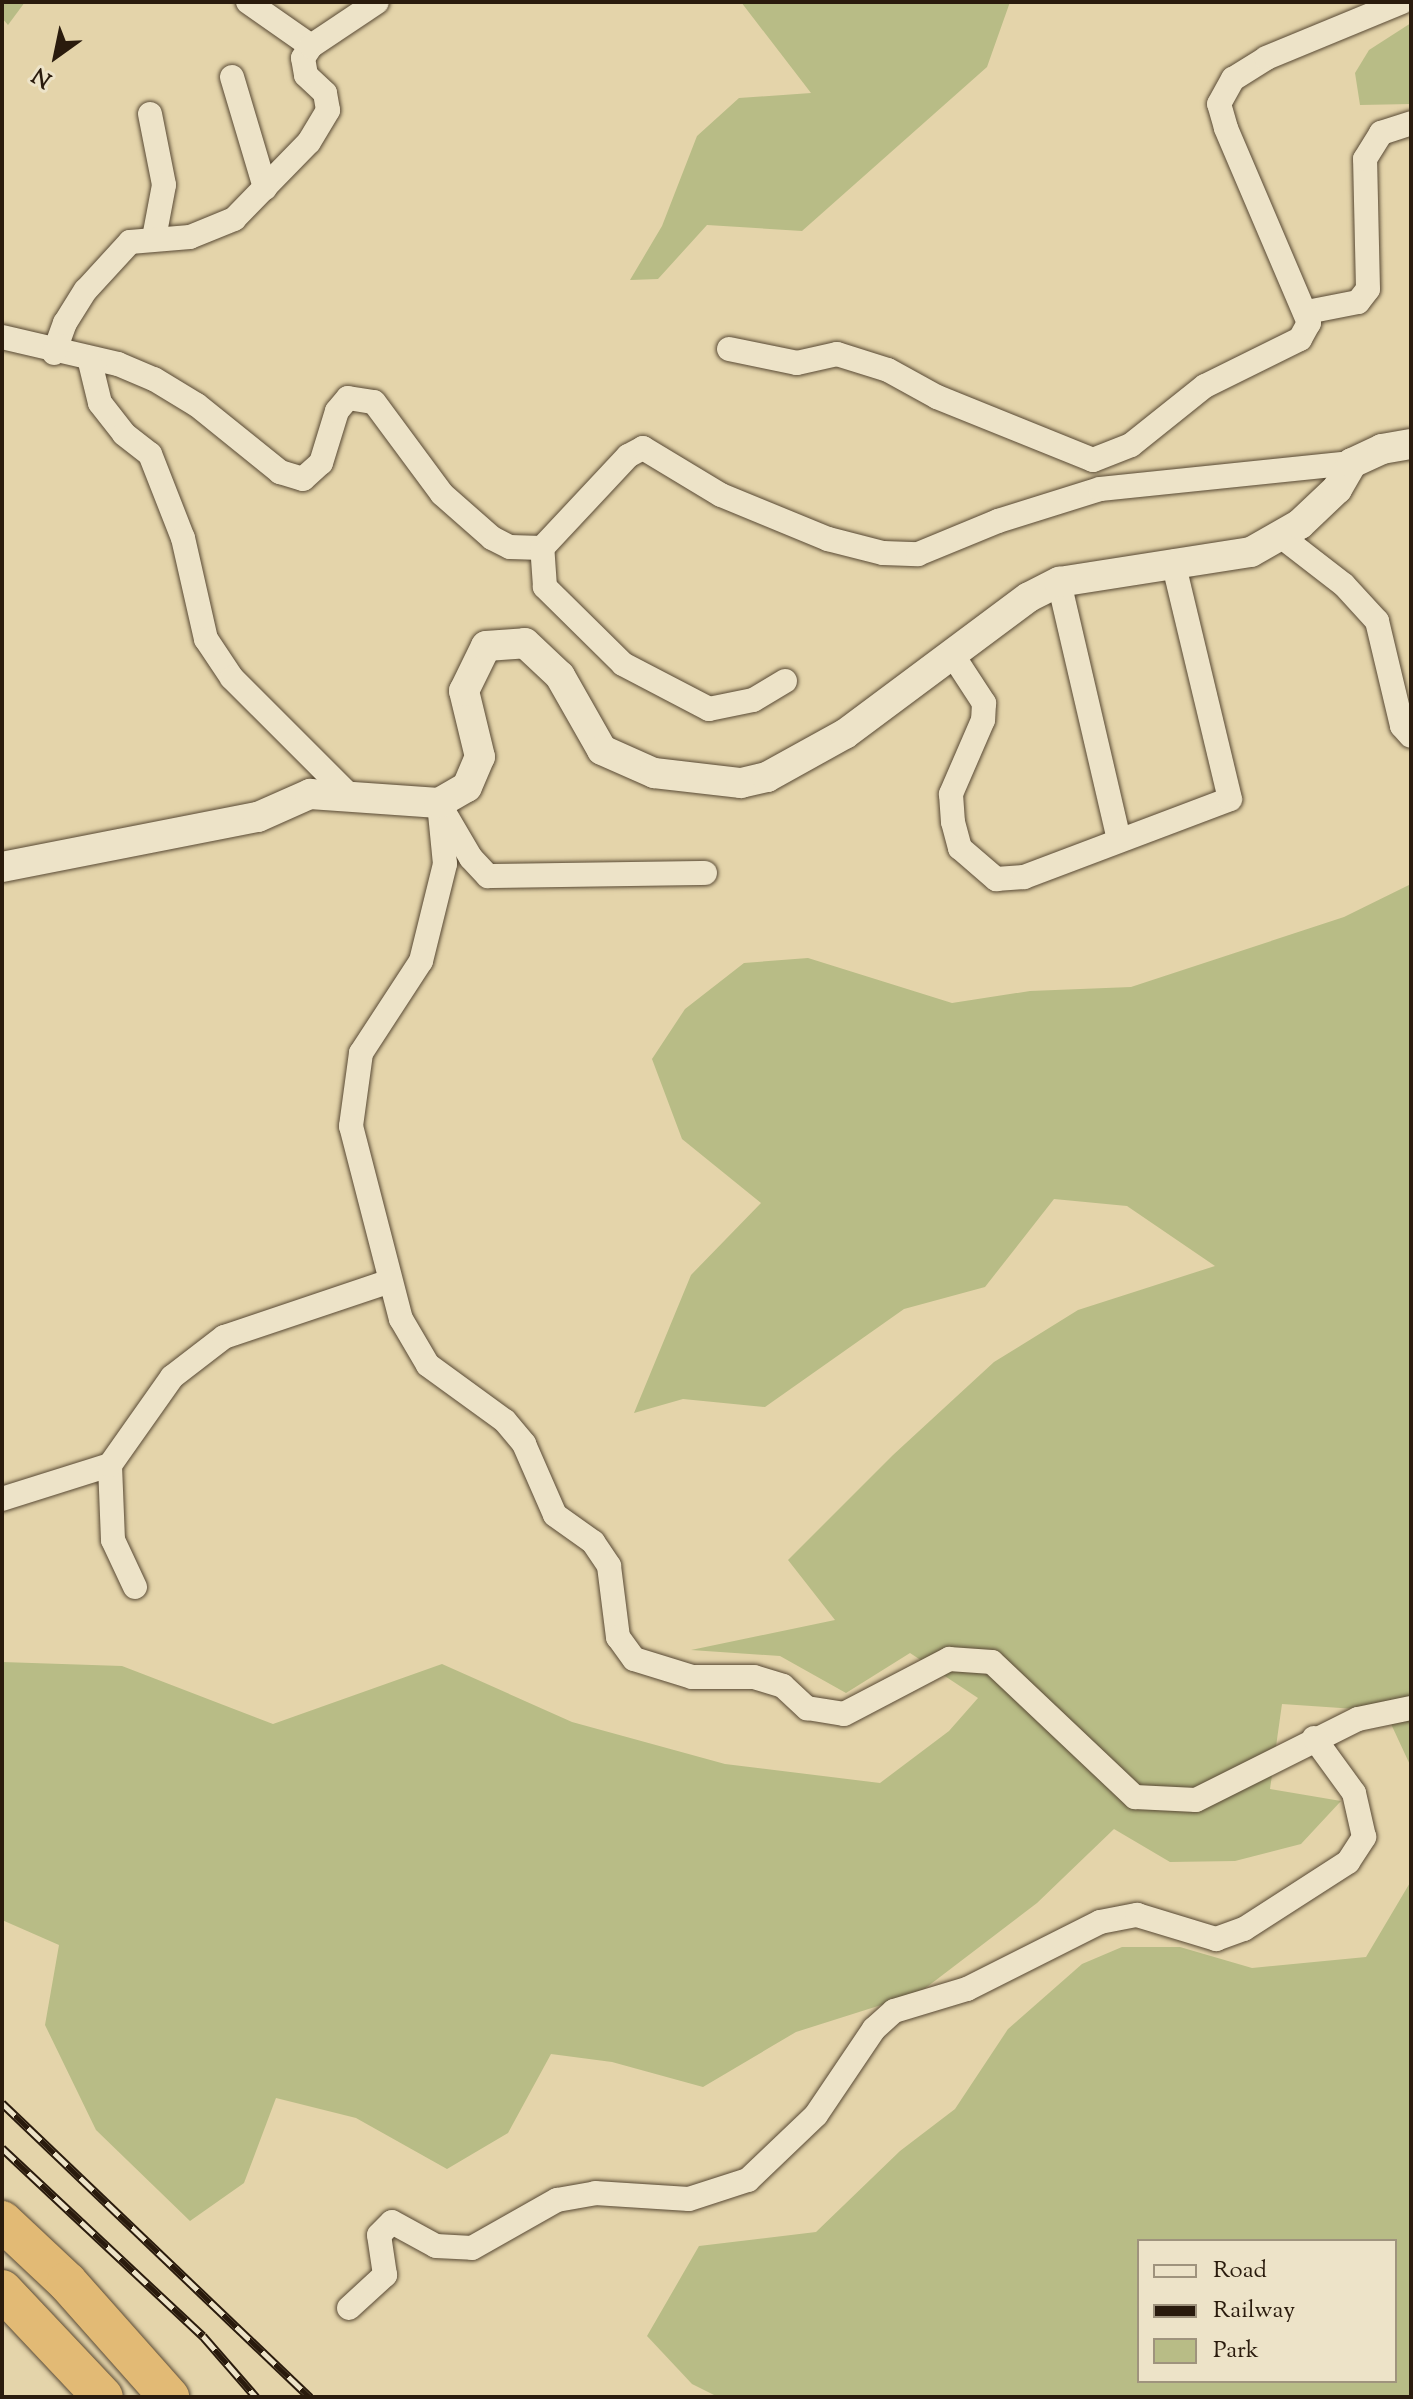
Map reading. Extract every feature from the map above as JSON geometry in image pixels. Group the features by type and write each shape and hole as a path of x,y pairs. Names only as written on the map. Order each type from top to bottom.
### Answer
{"highway":[{"path":"2,2221 67,2282 169,2397"},
{"path":"2,2290 103,2397"}],"street":[{"path":"248,2 311,46"},
{"path":"54,353 65,323 86,290 130,242 210,232 234,219 309,142 328,110 325,93 306,75 303,58 311,46 377,2"},
{"path":"729,349 797,363 837,354 888,370 937,397 1093,460 1131,445 1205,386 1300,339 1309,323 1219,104 1233,79 1266,58 1402,2"},
{"path":"232,77 265,188"},
{"path":"150,114 164,185 154,238"},
{"path":"1307,312 1358,302 1368,289 1365,159 1381,133 1411,123"},
{"path":"2,337 54,353 89,358 154,379 197,405 280,472 303,479 321,463 337,411 348,398 374,402 442,494 492,538 510,547 542,548"},
{"path":"89,358 100,403 124,434 150,454 183,538 206,639 232,678 351,797"},
{"path":"785,681 753,700 709,709 623,664 545,587 542,548 628,456 643,448 721,495 828,539 883,553 918,554 998,521 1100,489 1352,463 1382,449 1411,444"},
{"path":"1093,460 1100,489"},
{"path":"2,867 258,817 310,794 439,803 467,787 480,757 464,691 486,646 525,643 560,676 602,750 654,773 741,783 777,773 845,734 952,654 1059,582 1251,552 1282,537 1337,489 1352,463"},
{"path":"1282,537 1344,585 1377,621 1402,726 1411,736"},
{"path":"952,654 984,703 983,720 951,794 960,848 979,870 996,879 1024,877 1230,799 1173,562"},
{"path":"1059,582 1119,840"},
{"path":"439,803 471,858 488,876 705,873"},
{"path":"439,803 445,864 421,961 361,1053 351,1126 376,1208 387,1282 401,1319 428,1365 505,1421 524,1444 555,1515 593,1542 609,1566 618,1637 634,1659 648,1667 692,1677 754,1677 783,1686 807,1708 844,1714 949,1659 992,1662 1135,1797 1196,1800 1314,1738 1358,1719 1411,1708"},
{"path":"2,1499 110,1465 172,1377 224,1337 387,1282"},
{"path":"110,1465 113,1540 135,1587"},
{"path":"349,2308 385,2275 379,2235 392,2222 436,2246 472,2248 521,2216 575,2195 689,2199 748,2180 816,2115 874,2029 894,2011 967,1989 1100,1922 1137,1915 1216,1939 1244,1929 1348,1862 1364,1837 1365,1822 1354,1793 1314,1738"}],"green space":[{"path":"2,2 25,2 8,25 2,18"},
{"path":"741,2 1010,2 987,67 802,231 707,225 658,279 630,280 662,226 697,136 739,98 811,93"},
{"path":"1411,23 1411,104 1360,105 1355,73 1369,50"},
{"path":"1411,884 1411,1767 1385,1711 1282,1704 1270,1789 1341,1801 1301,1844 1235,1861 1170,1862 1114,1829 1037,1903 919,1993 796,2032 703,2087 612,2062 551,2054 508,2133 447,2169 356,2118 276,2098 244,2183 190,2221 96,2130 45,2025 59,1945 2,1920 2,1662 122,1666 273,1724 442,1664 572,1722 725,1764 880,1783 949,1731 978,1698 910,1653 846,1693 780,1656 691,1650 835,1620 788,1560 893,1455 994,1362 1078,1310 1215,1266 1127,1206 1054,1199 985,1287 904,1309 765,1407 683,1399 634,1413 691,1275 761,1203 682,1139 652,1059 685,1009 744,963 808,958 952,1003 1030,991 1131,987 1344,917"},
{"path":"1411,1881 1411,2397 718,2397 692,2384 647,2336 699,2246 816,2232 900,2151 955,2109 1008,2029 1082,1964 1122,1947 1180,1947 1252,1968 1366,1957"}],"railway":[{"path":"2,2103 310,2397"},
{"path":"2,2148 203,2336 256,2397"}]}
